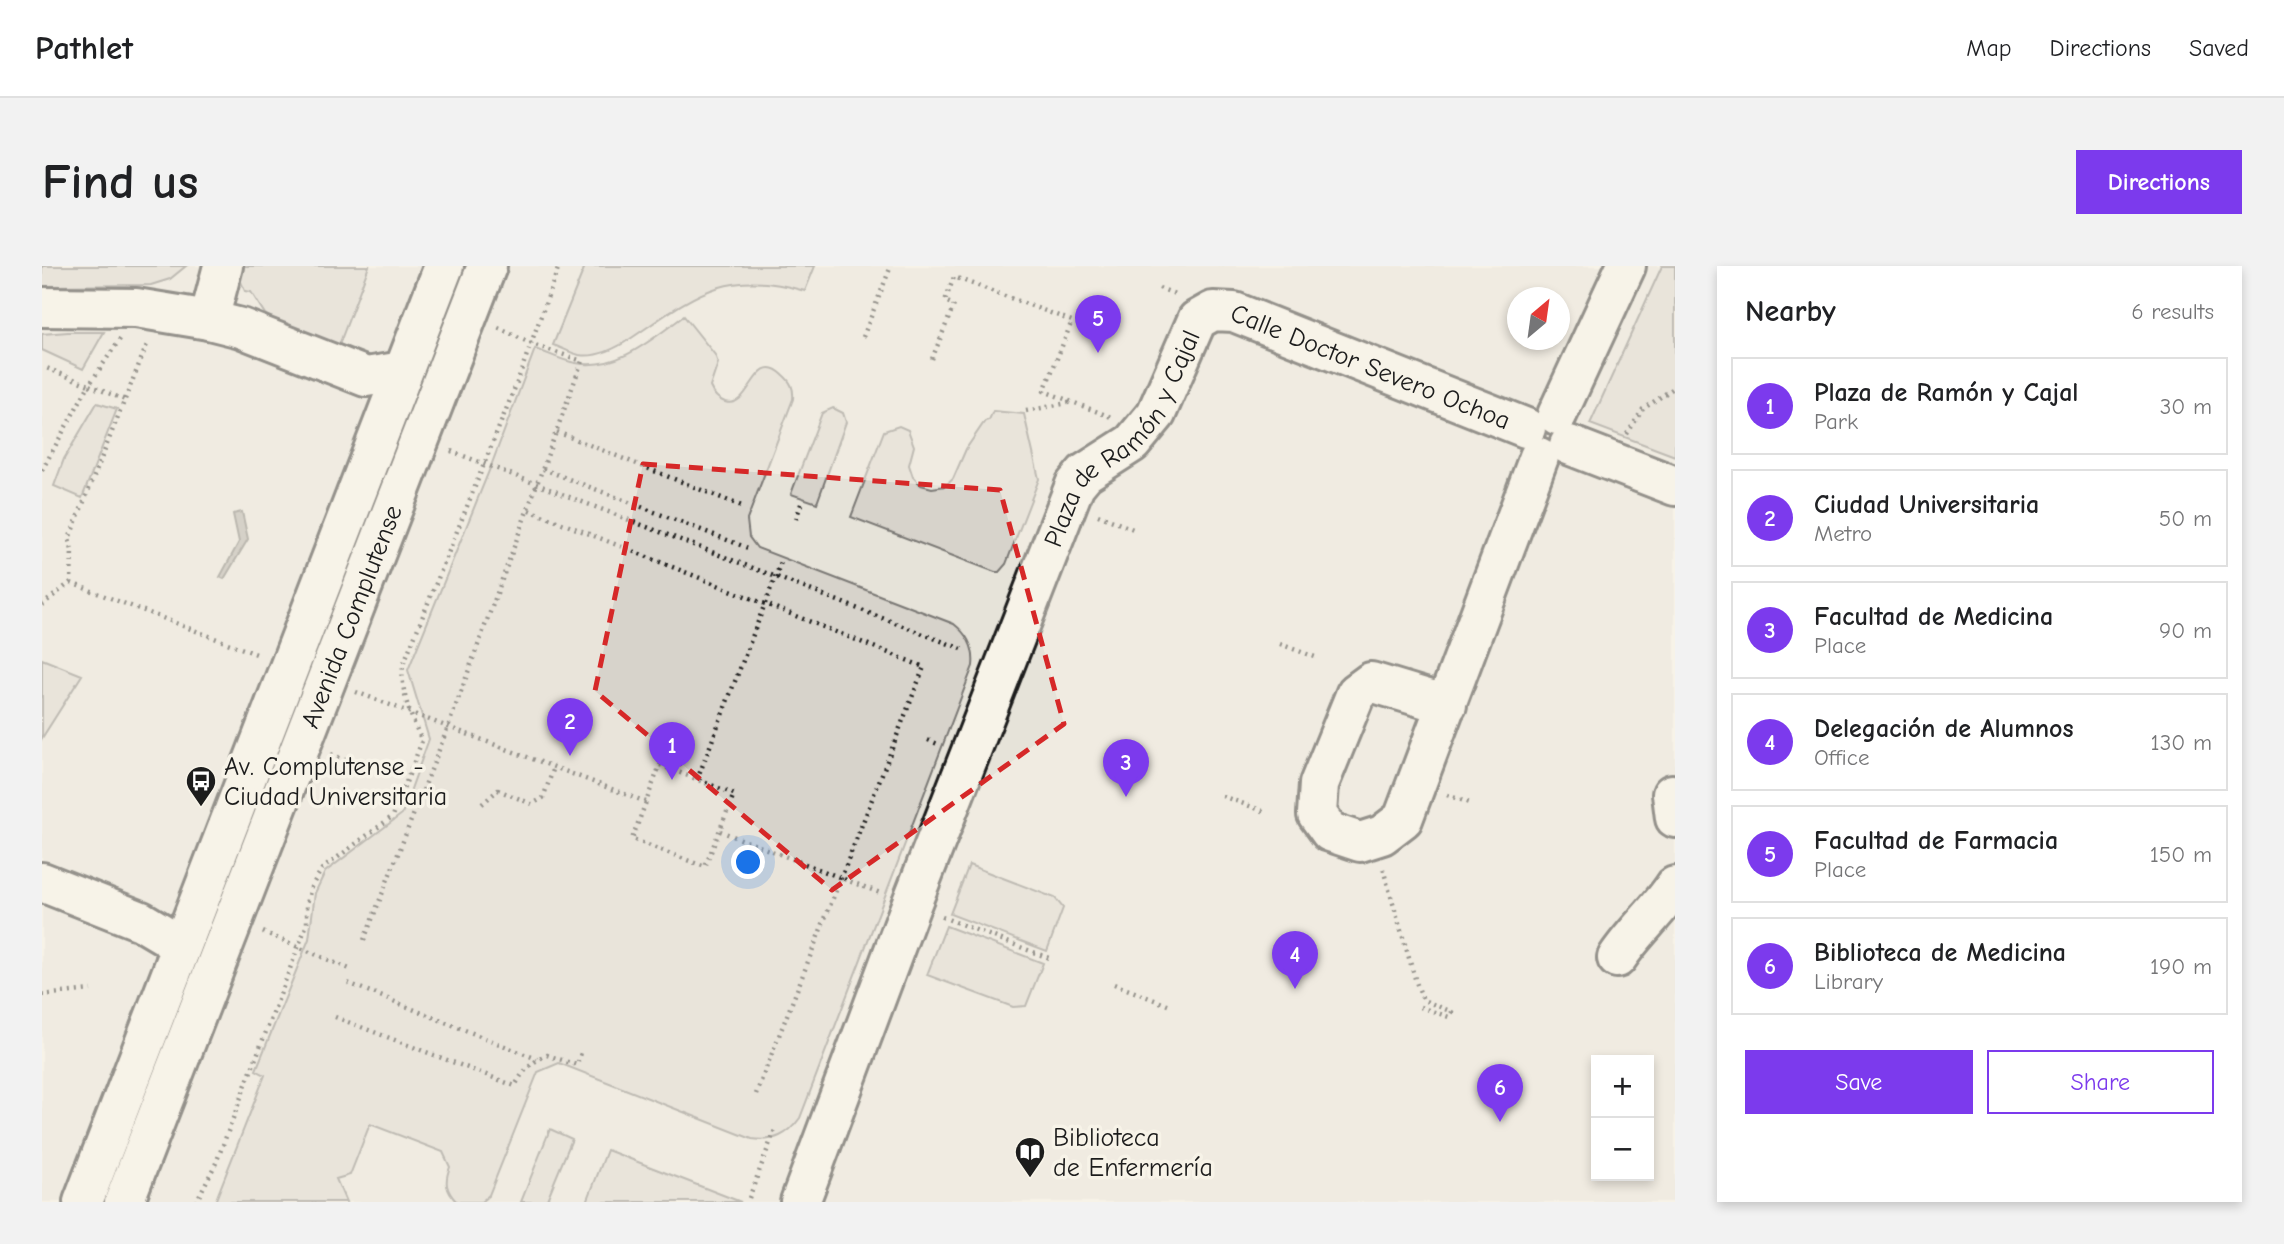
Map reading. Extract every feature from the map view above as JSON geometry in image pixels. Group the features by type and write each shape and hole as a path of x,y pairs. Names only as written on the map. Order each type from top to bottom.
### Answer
{"street":[{"path":"209,320 223,266"},
{"name":"Avenida Complutense","path":"83,1202 444,266"},
{"name":"Avenida Complutense","path":"124,1202 487,266"},
{"path":"1447,705 1548,436 1626,266"},
{"name":"Calle Doctor Severo Ochoa","path":"1198,303 1234,312 1675,486"},
{"name":"Plaza de Ramón y Cajal","path":"800,1202 911,905 1075,485 1085,473 1132,443 1156,414 1197,320 1198,303"},
{"path":"42,307 136,308 209,320 241,328 366,377 403,371"},
{"path":"42,882 141,922 168,937 179,952"},
{"path":"1617,958 1643,924 1661,907 1675,886"}],"path":[{"path":"196,1202 216,1163 307,924 307,904 311,887 323,869 393,816 422,741 409,713 401,681 403,665 532,344 559,266"},
{"path":"863,337 891,266"},
{"path":"932,359 954,305 945,301 954,277 1072,321 1044,391 1115,418"},
{"path":"1159,288 1198,303"},
{"path":"364,940 448,727 582,361 532,344 489,324"},
{"path":"71,583 72,550 69,539 152,331"},
{"path":"42,470 89,385 122,337"},
{"path":"44,367 125,400"},
{"path":"1621,444 1643,409 1675,387"},
{"path":"1026,411 1073,402"},
{"path":"556,432 744,507"},
{"path":"443,448 962,649"},
{"path":"543,469 748,548"},
{"path":"796,519 802,504"},
{"path":"529,510 924,667 755,1094"},
{"path":"1102,516 1133,529"},
{"path":"697,780 781,562"},
{"path":"42,605 71,583"},
{"path":"71,583 262,656"},
{"path":"1280,643 1315,657"},
{"path":"352,691 646,802"},
{"path":"328,753 378,774"},
{"path":"660,765 734,794 705,867 632,839 646,802 660,765"},
{"path":"482,804 498,790 531,804 543,798 554,767"},
{"path":"1438,792 1470,803"},
{"path":"1222,796 1266,812"},
{"path":"720,831 884,895"},
{"path":"1380,858 1423,1000 1452,1012 1449,1017 1420,1007"},
{"path":"934,914 1049,958"},
{"path":"260,931 352,970"},
{"path":"348,983 538,1059"},
{"path":"1114,984 1170,1006"},
{"path":"42,995 91,990"},
{"path":"335,1017 515,1086 529,1065 538,1059 547,1055 577,1065 581,1053"},
{"path":"749,1198 776,1127"}],"highlighted area":[{"path":"643,464 1000,490 1064,724 832,890 595,691"}],"shaded area":[{"path":"42,266 1675,266 1675,1202 42,1202"},
{"path":"42,266 186,266 170,279 151,285 42,286"},
{"path":"240,266 369,266 339,345 275,321 265,314 251,292 245,291 241,282"},
{"path":"585,266 815,266 805,291 777,284 730,284 691,299 606,352 586,356 553,345"},
{"path":"1662,266 1675,266 1675,456 1590,424"},
{"path":"684,316 715,355 718,363 710,387 720,399 734,402 741,398 765,369 773,368 783,375 792,388 793,399 747,520 749,537 757,548 954,624 967,637 973,653 973,666 800,1118 791,1129 780,1136 752,1139 559,1063 538,1072 489,1195 481,1202 457,1202 453,1198 447,1186 450,1167 443,1152 370,1124 350,1175 336,1179 346,1202 215,1202 265,1075 256,1070 309,939 315,893 325,872 402,814 429,739 408,670 491,466 535,349 576,363 606,362 634,351"},
{"path":"104,332 83,369 42,350 42,334"},
{"path":"97,403 117,409 82,498 54,486 64,459"},
{"path":"833,408 843,413 846,422 817,503 791,494 822,413"},
{"path":"993,411 1024,414 1039,479 1006,564 999,572 851,517 884,431 899,426 908,430 914,446 909,465 913,477 921,485 932,488 945,486 953,479 966,449"},
{"path":"242,512 248,539 224,579 220,577 239,542 233,514"},
{"path":"42,659 82,675 42,738"},
{"path":"969,865 1055,898 1063,908 1047,951 950,914"},
{"path":"946,926 1043,963 1026,1006 1013,1007 927,975"},
{"path":"550,1129 572,1139 546,1202 521,1202"},
{"path":"607,1150 741,1202 587,1202"}],"place":[{"name":"Facultad de Farmacia","path":"1098,353"},
{"name":"Ciudad Universitaria","path":"570,756"},
{"name":"Plaza de Ramón y Cajal","path":"672,780"},
{"name":"Facultad de Medicina","path":"1126,797"},
{"name":"Av. Complutense - Ciudad Universitaria","path":"201,808"},
{"name":"Delegación de Alumnos","path":"1295,989"},
{"name":"Biblioteca de Medicina","path":"1500,1122"},
{"name":"Biblioteca de Enfermería","path":"1030,1179"}]}
